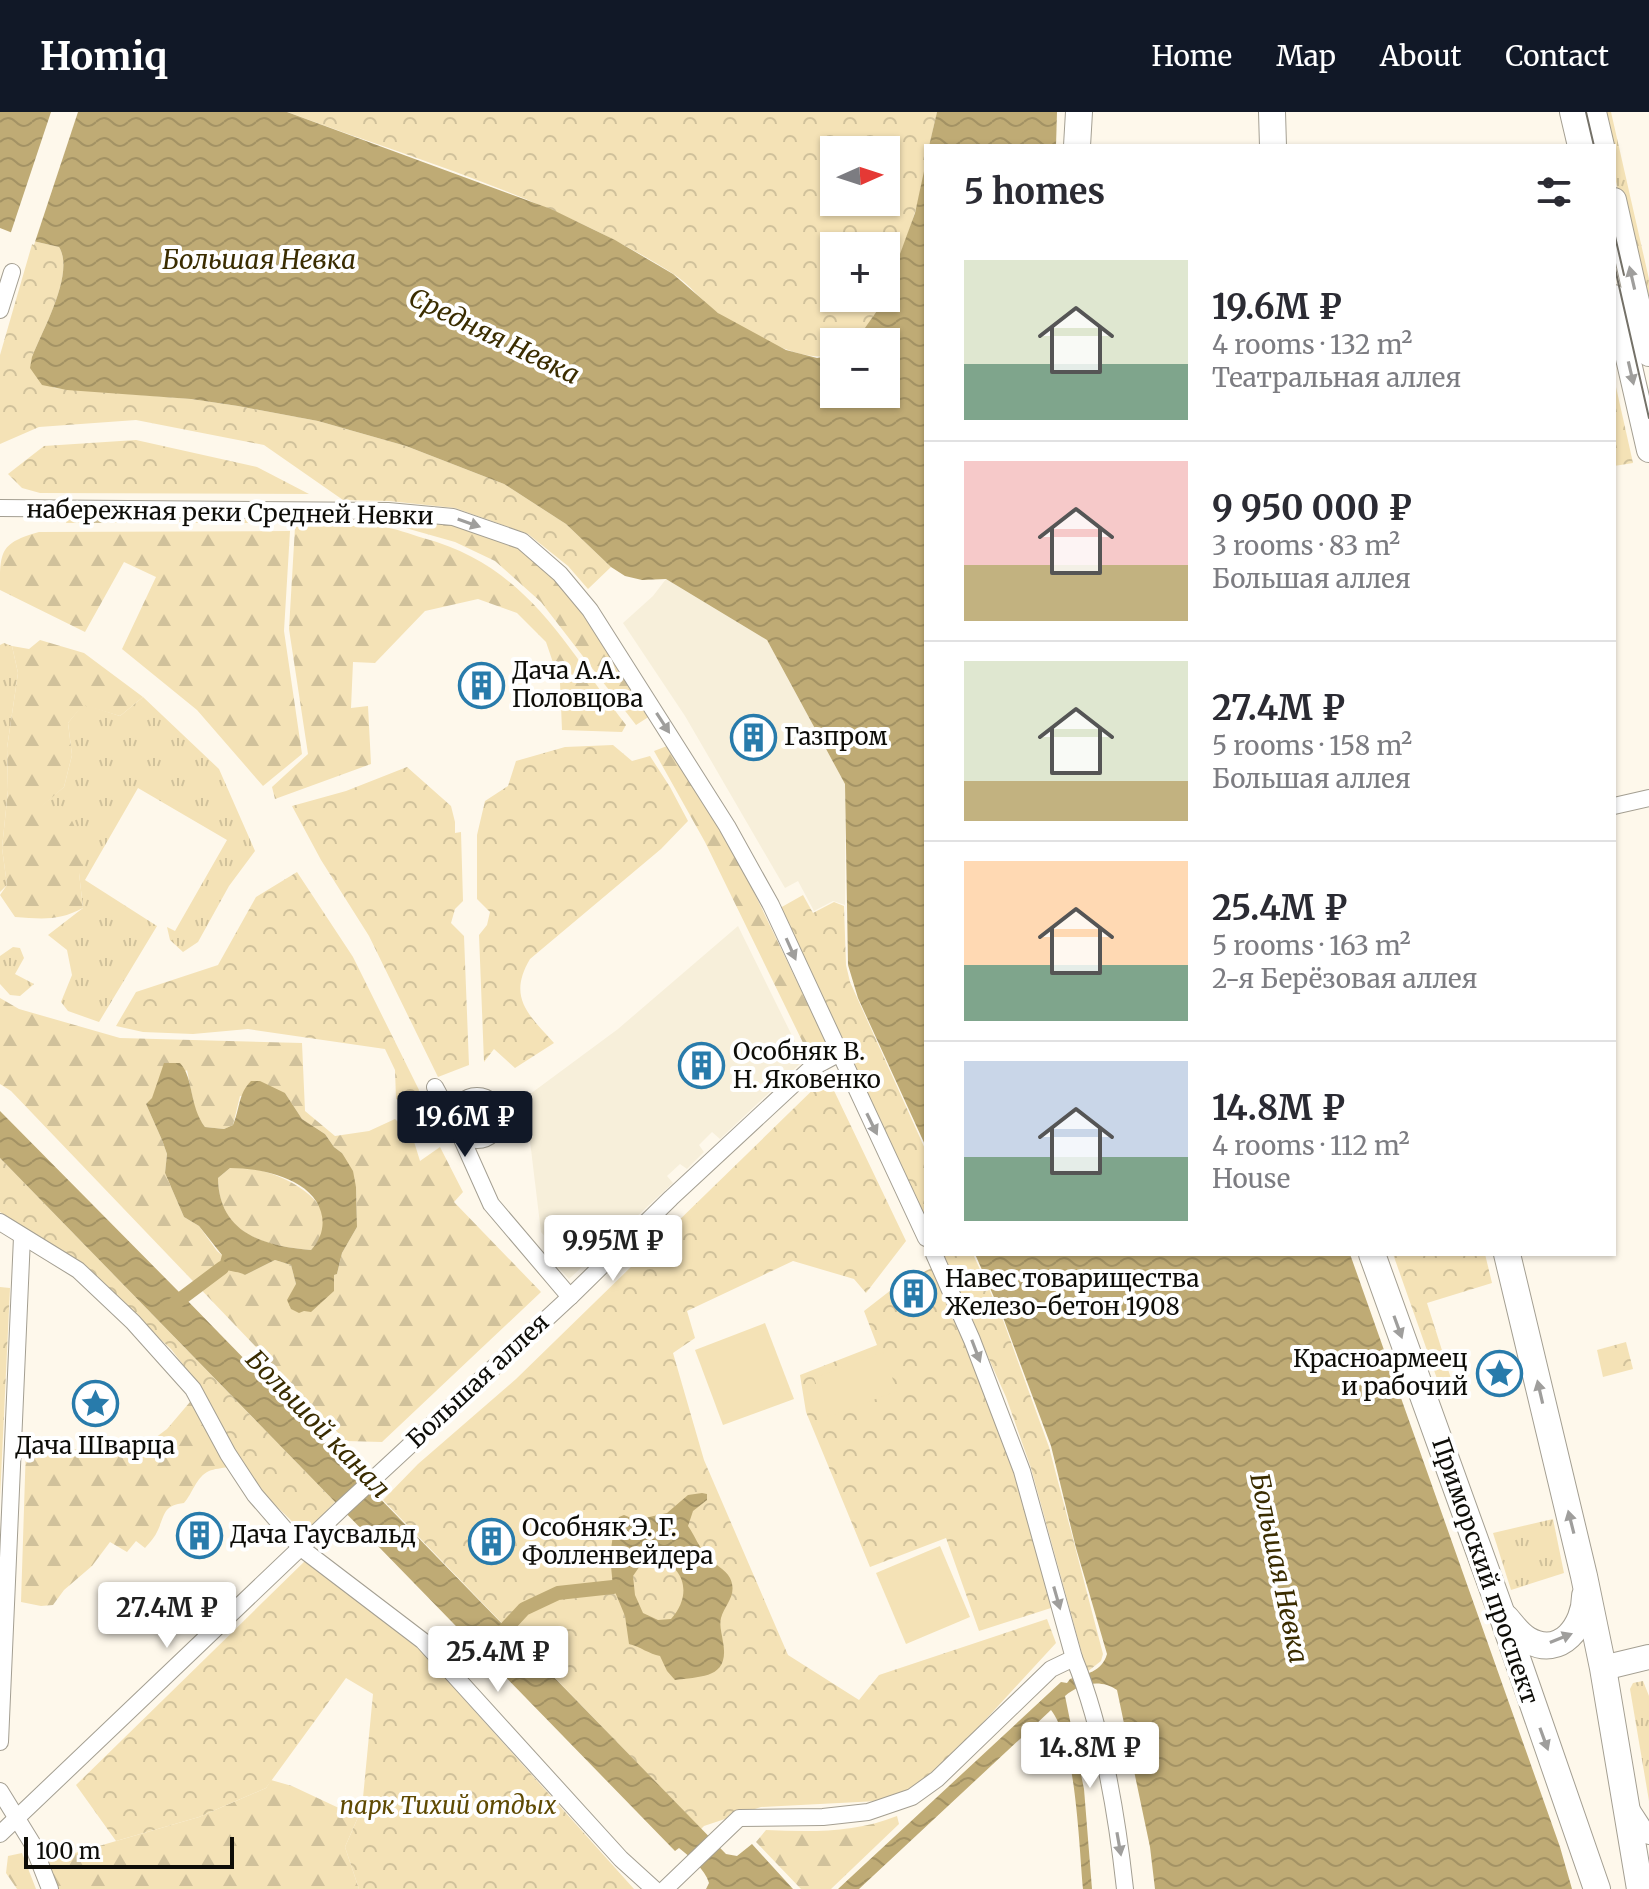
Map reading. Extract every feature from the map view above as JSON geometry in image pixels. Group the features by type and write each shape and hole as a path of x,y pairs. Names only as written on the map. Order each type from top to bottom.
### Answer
{"main road":[{"path":"1077,144 1079,112"},
{"path":"1272,112 1273,144"},
{"path":"1572,112 1580,144"},
{"path":"1594,112 1602,144"},
{"path":"1616,209 1649,354"},
{"path":"1616,306 1649,450"},
{"name":"Приморский проспект","path":"1373,1256 1597,1889"},
{"path":"1507,1256 1584,1576 1627,1802 1640,1889"},
{"path":"1501,1612 1529,1641 1555,1643 1574,1633 1581,1623 1585,1608 1584,1576"},
{"path":"1603,1668 1649,1657"}],"street":[{"path":"0,310 12,272"},
{"name":"набережная реки Средней Невки","path":"0,508 388,511 453,517 522,541 560,574 590,610 727,826 776,916 924,1234"},
{"path":"1616,806 1649,798"},
{"name":"Большая аллея","path":"301,1548 810,1069 838,1054"},
{"path":"435,1087 469,1145 491,1204 570,1297"},
{"path":"457,1128 455,1116 465,1100 482,1097 493,1103 498,1116 495,1130 469,1145"},
{"path":"0,1222 78,1270 162,1351 193,1389 228,1454 255,1495 301,1548 423,1641 621,1859 654,1889"},
{"path":"0,1742 22,1237"},
{"path":"935,1256 972,1340 1022,1471 1107,1774 1125,1889"},
{"path":"0,1834 301,1548"},
{"path":"665,1889 739,1818 823,1817 868,1812 912,1797 937,1779 1051,1669 1074,1658"},
{"path":"0,1791 32,1843 50,1889"},
{"path":"1627,1802 1649,1836"}],"shaded area":[{"path":"666,579 767,640 845,784 845,905 833,901 814,911 798,881 785,888 685,716 623,623 653,596"},
{"path":"738,926 804,1060 720,1139 712,1132 699,1145 704,1152 687,1169 680,1164 667,1176 673,1183 569,1279 545,1253 553,1246 541,1232 529,1133 518,1103 618,1029"}],"green space":[{"path":"287,112 937,112 929,144 924,144 922,184 900,255 900,232 820,232 820,312 876,312 865,328 820,328 820,357 790,351 743,329 712,308 672,273 581,223 533,202"},
{"path":"1605,112 1611,112 1649,279 1649,307 1645,308 1616,182 1616,144 1612,144"},
{"path":"33,241 59,247 63,258 56,301 32,357 54,388 238,406 318,421 406,446 504,484 566,524 611,567 588,589 568,566 528,534 455,508 343,500 264,445 136,420 39,427 0,444 0,355"},
{"path":"1616,387 1633,463 1616,466"},
{"path":"136,440 257,467 309,494 40,493 22,488 8,474 44,446"},
{"path":"68,516 391,516 452,524 522,548 565,588 650,716 636,725 541,602 495,561 455,542 388,523 66,523"},
{"path":"295,527 392,529 459,551 490,568 541,612 563,638 626,725 622,732 562,730 560,683 546,642 517,613 478,599 425,611 375,663 353,662 351,708 368,706 371,764 275,799 272,787 308,754 289,629"},
{"path":"290,531 284,631 302,754 263,786 197,710 122,649 156,577 124,562 85,632 0,590 5,550 16,540 39,532"},
{"path":"40,640 84,653 143,697 120,716 83,705 68,723 72,755 64,787 41,807 69,814 87,854 79,873 83,908 58,917 15,917 0,895 7,885 2,848 8,790 7,748 18,673 12,646 29,649"},
{"path":"0,645 12,646 18,673 7,748 8,790 2,848 7,885 0,892"},
{"path":"143,697 219,769 255,851 229,886 198,942 183,952 170,940 167,927 175,931 227,840 138,788 85,880 157,926 99,1022 68,1011 61,1002 72,975 67,950 48,935 83,908 79,873 40,807 64,787 72,755 68,723 83,704 120,716"},
{"path":"613,745 632,761 650,756 688,821 661,849 530,959 523,973 521,995 529,1014 554,1043 515,1068 494,1049 484,1062 479,935 487,925 490,912 477,899 477,835 485,801 508,786 516,761 565,747"},
{"path":"667,746 736,855 829,1048 809,1055 705,842 654,751"},
{"path":"407,767 451,806 455,833 461,832 463,901 455,909 451,923 464,936 469,1065 438,1077 369,936 321,860 292,806 346,791"},
{"path":"297,872 353,957 419,1090 415,1105 396,1099 395,1070 385,1049 248,1029 193,1034 143,1032 116,1026 136,992 218,965 256,897"},
{"path":"803,895 813,913 834,902 844,906 846,965 850,982 924,1147 924,1216 780,908"},
{"path":"13,947 20,948 24,958 15,974 34,984 20,996 10,995 0,984 0,956"},
{"path":"0,998 19,1009 120,1038 302,1043 305,1111 335,1136 369,1131 395,1119 412,1135 420,1161 440,1147 463,1192 454,1202 541,1292 382,1442 346,1441 11,1091 0,1084","holes":["187,1070 196,1115 205,1127 224,1129 233,1125 240,1096 285,1093 302,1119 325,1134 342,1153 356,1187 357,1227 342,1253 337,1274 296,1284 291,1265 275,1260 245,1275 217,1251 199,1226 184,1217 165,1173 167,1154 146,1104"]},
{"path":"827,1076 906,1241 866,1293 854,1279 793,1261 687,1311 695,1338 673,1353 704,1460 788,1655 859,1700 879,1675 1047,1619 1056,1643 954,1754 897,1800 761,1807 701,1829 383,1500 418,1464 516,1379"},
{"path":"0,1158 335,1502 305,1534 262,1492 233,1451 197,1383 171,1349 67,1254 0,1212"},
{"path":"230,1168 252,1168 269,1173 285,1179 312,1197 324,1221 322,1235 311,1250 261,1240 235,1224 220,1197 218,1178"},
{"path":"943,1256 974,1256 1003,1320 1049,1447 1103,1654 1101,1661 1087,1672 1031,1468 1006,1397"},
{"path":"1394,1256 1485,1256 1492,1283 1427,1303 1453,1385 1441,1390"},
{"path":"934,1267 1009,1456 1054,1607 979,1631 946,1538 870,1567 806,1412 800,1375 877,1345 864,1311 900,1283"},
{"path":"0,1287 10,1288 0,1498"},
{"path":"765,1323 794,1399 723,1425 695,1350"},
{"path":"1626,1342 1633,1369 1603,1377 1597,1350"},
{"path":"883,1352 897,1391 828,1417 814,1378"},
{"path":"201,1389 228,1467 205,1474 184,1503 169,1508 145,1548 136,1541 127,1552 110,1542 92,1566 64,1590 53,1605 21,1602 26,1446 135,1453 167,1429"},
{"path":"1553,1519 1564,1573 1511,1590 1493,1533"},
{"path":"940,1546 970,1617 906,1644 876,1573"},
{"name":"парк Тихий отдых","path":"307,1559 420,1650 634,1889 359,1889 345,1847 362,1808 373,1694 346,1678 266,1788 199,1817 116,1841 76,1785"},
{"path":"1643,1681 1649,1696 1649,1801 1630,1689 1633,1683"},
{"path":"271,1780 292,1786 358,1817 345,1847 359,1889 57,1889 43,1853 61,1857 199,1817 266,1788"},
{"path":"897,1816 899,1824 831,1889 801,1889 756,1842 766,1830 849,1828"},
{"path":"22,1853 36,1889 17,1889 6,1873 8,1856"}],"water":[{"name":"Большая Невка","path":"0,112 287,112 551,209 615,240 673,274 718,313 786,350 820,357 820,408 900,408 900,328 865,328 876,312 900,312 900,254 915,213 924,171 924,1143 858,998 848,965 845,784 767,640 666,579 642,580 625,576 611,567 566,524 504,484 406,446 318,421 238,406 42,385 30,368 60,286 63,258 59,247 0,228"},
{"path":"937,112 1057,112 1056,144 929,144"},
{"path":"164,1063 180,1063 188,1076 196,1110 205,1127 224,1129 233,1125 247,1086 251,1081 260,1081 285,1093 302,1119 325,1134 342,1153 353,1171 357,1227 334,1275 334,1291 311,1312 299,1313 291,1309 287,1300 296,1284 291,1265 275,1260 245,1275 219,1266 222,1255 199,1226 184,1217 165,1173 167,1154 146,1104 152,1098","holes":["230,1168 283,1177 308,1191 319,1207 323,1224 311,1250 261,1240 235,1224 220,1197 218,1178"]},
{"name":"Большой канал","path":"0,1111 726,1854 737,1856 752,1844 793,1889 706,1889 709,1883 697,1864 679,1848 675,1851 0,1158"},
{"name":"Большая Невка","path":"976,1256 1351,1256 1560,1847 1572,1889 1155,1889 1150,1847 1117,1690 1097,1683 1077,1688 1065,1696 1084,1789 1092,1889 1083,1889 1071,1769 1066,1745 1051,1710 859,1889 838,1889 1061,1682 1067,1683 1093,1671 1107,1654 1051,1446 1004,1320"},
{"path":"707,1494 707,1500 693,1511 688,1526 705,1553 728,1575 733,1589 720,1621 724,1654 722,1663 718,1669 703,1676 675,1680 660,1656 629,1644 625,1616 613,1587 610,1556 619,1517 624,1515 636,1520 667,1513 688,1495","holes":["656,1558 674,1568 683,1583 682,1601 671,1619 658,1620 643,1613 635,1595 633,1576 642,1563"]}],"pier":[{"path":"51,112 78,112 34,245 10,235"}],"waterway":[{"path":"170,1307 222,1268"},
{"path":"496,1639 524,1609 558,1593 613,1587"}],"tram line":[{"path":"1586,112 1594,144"},
{"path":"1616,241 1624,275"},
{"path":"1616,273 1649,418"}],"place":[{"name":"Дача А.А. Половцова","path":"481,685"},
{"name":"Газпром","path":"753,737"},
{"name":"Особняк В. Н. Яковенко","path":"702,1066"},
{"name":"Навес товарищества Железо-бетон 1908","path":"914,1293"},
{"name":"Красноармеец и рабочий","path":"1499,1373"},
{"name":"Дача Шварца","path":"95,1404"},
{"name":"Дача Гаусвальд","path":"199,1535"},
{"name":"Особняк Э. Г. Фолленвейдера","path":"491,1542"}],"water label":[{"name":"Средняя Невка","path":"494,336"}]}
